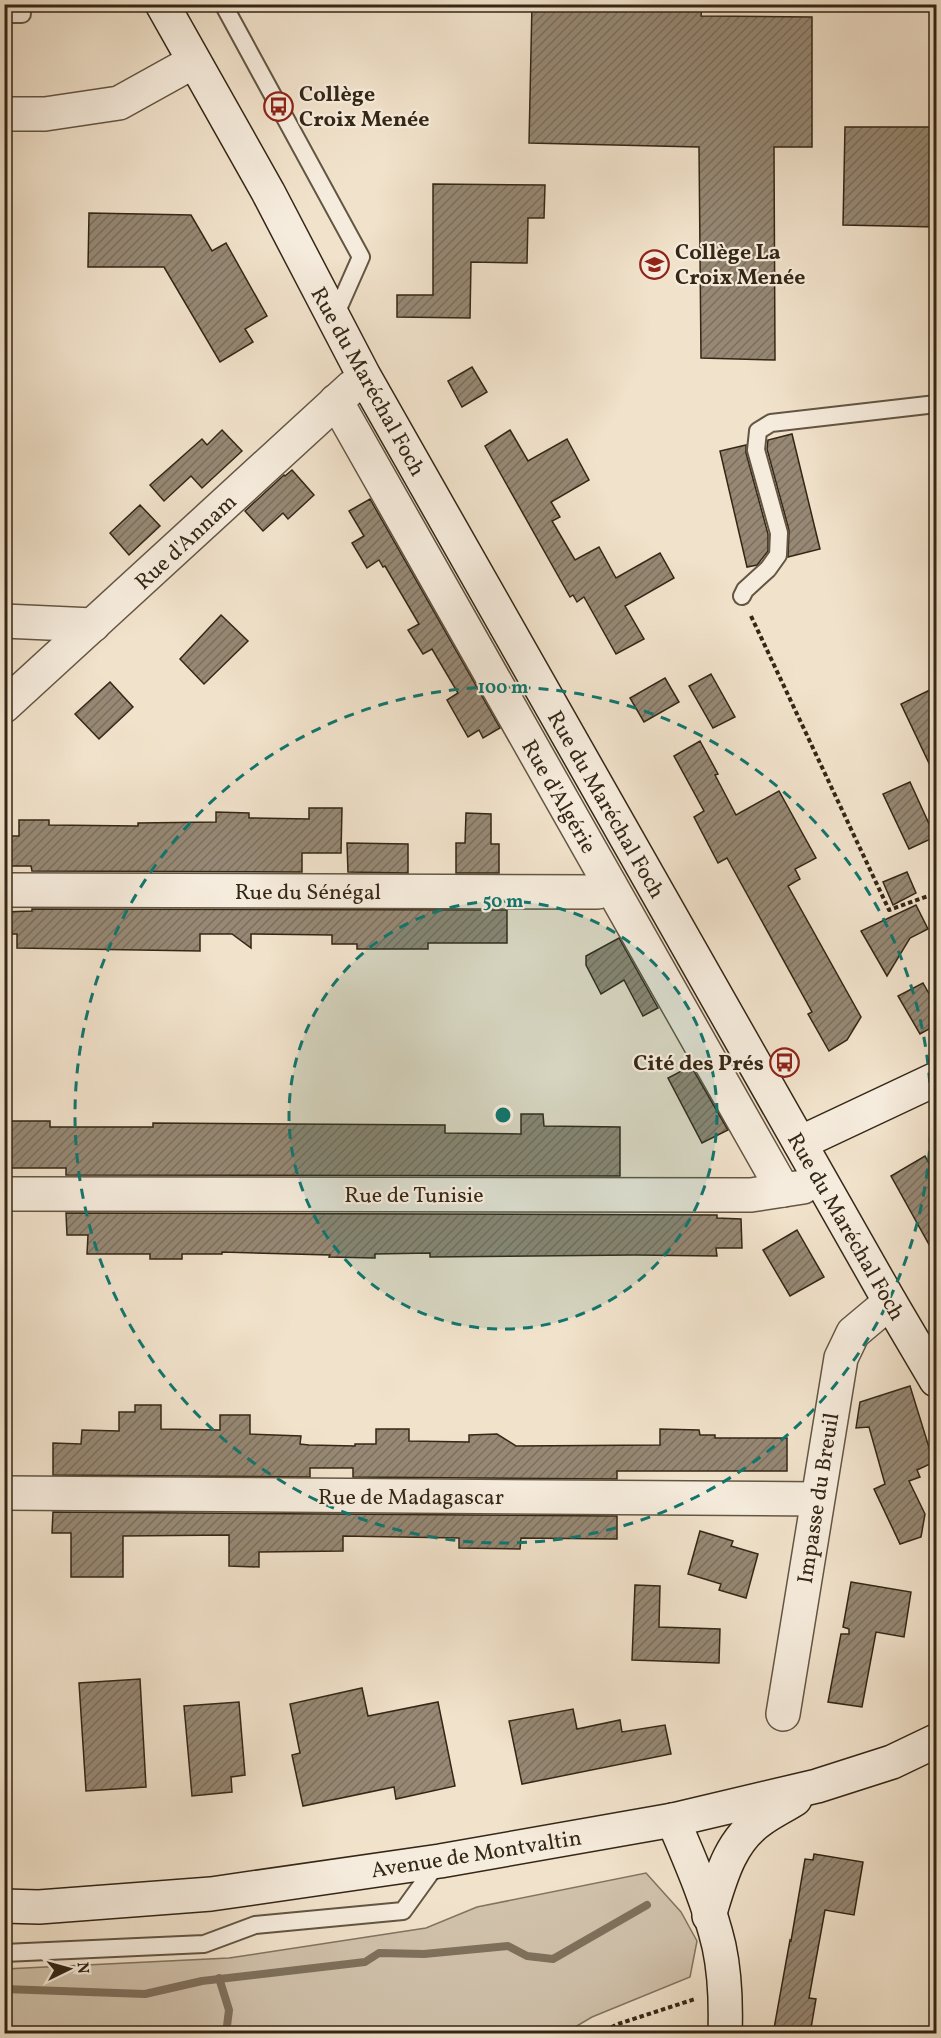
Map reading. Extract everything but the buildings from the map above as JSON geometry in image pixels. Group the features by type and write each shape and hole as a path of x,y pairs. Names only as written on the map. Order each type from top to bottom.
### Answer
{"street":[{"name":"Rue du Maréchal Foch","path":"162,4 268,192 364,376 936,1380"},
{"path":"4,114 45,114 119,103 193,62"},
{"name":"Rue d'Annam","path":"4,706 364,376"},
{"name":"Rue d'Algérie","path":"336,402 783,1190"},
{"path":"4,621 93,625"},
{"name":"Rue du Sénégal","path":"4,890 598,892 610,885"},
{"path":"800,1143 936,1078"},
{"name":"Rue de Tunisie","path":"4,1194 751,1195 807,1186 820,1178"},
{"name":"Impasse du Breuil","path":"783,1714 841,1358 853,1334 890,1302"},
{"name":"Rue de Madagascar","path":"4,1493 817,1499"},
{"name":"Avenue de Montvaltin","path":"4,1906 39,1907 211,1894 440,1861 673,1820 817,1786 892,1762 936,1741"},
{"path":"709,1916 723,1870 734,1847 760,1820 817,1786"},
{"path":"673,1820 690,1860 719,1946 724,1991 725,2034"}],"lane":[{"path":"223,4 361,257 333,318"},
{"path":"4,14 22,14"},
{"path":"742,596 778,555 779,533 756,450 758,431 771,423 936,404"},
{"path":"4,1953 204,1944 255,1925 403,1911 440,1861"}],"path":[{"path":"742,596 889,910 936,894"},
{"path":"598,2034 618,2024 672,2005 724,1991"}],"shaded area":[{"path":"646,1873 681,1912 697,1941 690,1977 592,2017 565,2033 5,2033 5,1969 229,1958 426,1928 477,1907"}],"waterway":[{"path":"4,1989 145,1994 202,1981 365,1962 379,1953 424,1954 508,1946 527,1956 553,1959 647,1905"},
{"path":"219,1978 229,2010 226,2034"}],"place":[{"name":"Collège Croix Menée","path":"278,106"},
{"name":"Collège La Croix Menée","path":"654,264"},
{"name":"Cité des Prés","path":"785,1062"}]}
